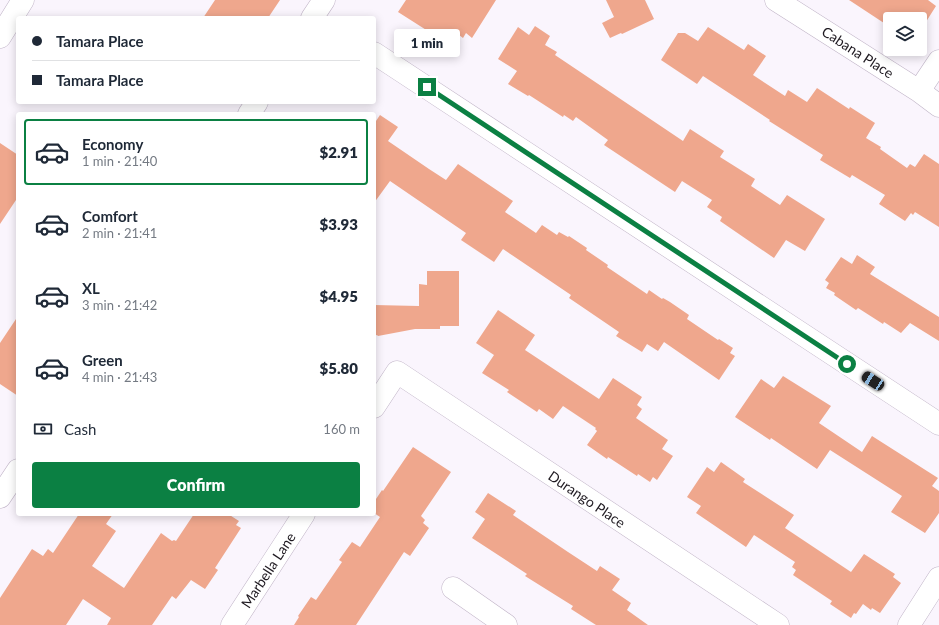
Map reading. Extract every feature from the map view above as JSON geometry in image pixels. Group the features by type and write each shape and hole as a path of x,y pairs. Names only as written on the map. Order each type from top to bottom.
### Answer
{"street":[{"path":"0,37 23,0"},
{"name":"Cabana Place","path":"776,0 919,91 939,106"},
{"path":"376,54 939,424"},
{"path":"919,91 939,61"},
{"name":"Durango Place","path":"376,404 397,372 778,625"},
{"path":"0,497 16,473"},
{"name":"Marbella Lane","path":"232,625 303,516"},
{"path":"908,625 939,578"},
{"path":"453,588 506,625"}],"building":[{"path":"215,0 280,0 269,16 204,16"},
{"path":"406,0 496,0 472,38 466,33 463,38 459,35 449,50 429,37 431,33 398,12"},
{"path":"606,0 645,0 654,19 610,38 602,23 614,17"},
{"path":"849,0 928,0 936,6 927,20 927,12 883,12 883,22"},
{"path":"535,26 550,36 545,45 557,52 555,55 683,141 690,129 724,151 720,157 755,179 751,186 780,205 787,195 825,219 805,251 786,240 774,258 720,221 722,217 707,207 712,200 682,181 675,192 604,145 608,140 576,117 573,121 564,115 563,117 529,95 528,96 508,84 517,71 498,59 518,27 529,35"},
{"path":"708,27 744,50 748,44 766,56 753,75 785,96 788,90 807,102 817,88 849,109 850,107 875,123 866,138 881,147 880,149 907,168 910,164 915,167 924,154 939,164 939,227 915,212 913,215 911,213 905,221 879,204 885,195 852,175 850,178 820,160 823,155 769,121 770,120 703,76 697,84 661,60 678,33 685,33 698,41"},
{"path":"380,115 398,127 388,141 446,180 458,164 513,201 505,212 536,233 542,225 557,235 559,232 568,237 569,236 608,265 607,267 647,294 649,290 662,299 663,298 670,302 689,315 687,319 718,340 719,339 733,348 730,353 735,356 719,380 664,342 658,351 647,344 642,352 616,336 619,332 569,298 571,295 503,249 494,262 461,240 466,233 390,181 376,200 376,121"},
{"path":"0,143 16,154 16,200 0,224"},
{"path":"857,255 875,267 870,274 939,317 939,341 910,323 901,333 884,322 883,324 858,308 856,310 834,295 835,293 826,288 829,283 825,280 841,257 852,264"},
{"path":"427,271 459,271 459,326 440,326 440,329 415,329 376,335 376,305 419,306 419,284 427,285"},
{"path":"498,310 535,335 525,350 599,399 613,378 642,397 637,405 642,409 636,418 668,440 662,449 673,456 657,480 653,477 650,482 638,474 637,476 608,457 607,459 587,445 597,431 595,429 596,428 563,406 553,419 539,409 537,412 507,392 509,390 482,373 494,355 476,343"},
{"path":"16,319 16,395 0,384 0,343"},
{"path":"783,376 831,406 819,423 862,452 872,436 938,478 932,486 939,491 939,513 925,533 891,512 902,496 830,450 817,469 771,438 770,440 735,417 761,379 774,388"},
{"path":"413,447 451,472 421,516 425,520 423,523 429,528 410,556 404,552 356,625 294,625 299,617 298,616 311,597 316,600 342,562 339,560 352,542 360,547 380,517 376,514 376,499 382,490 383,491"},
{"path":"721,462 745,479 743,482 794,515 785,528 851,572 864,554 895,574 893,577 901,583 880,613 872,608 871,610 863,604 851,618 830,604 832,601 793,575 796,570 792,567 795,562 754,535 746,547 696,513 701,506 687,497 707,467 714,472"},
{"path":"488,493 516,511 513,515 597,571 600,566 620,579 612,590 631,603 627,610 648,625 596,625 571,609 573,606 525,576 527,574 472,538 485,519 475,512"},
{"path":"78,516 112,516 106,524 116,531 92,566 124,588 161,533 172,541 176,541 193,516 231,516 239,521 236,525 241,528 215,568 218,570 205,589 191,580 176,599 172,596 152,625 107,625 111,618 83,599 66,625 0,625 0,598 32,549 43,556 48,549 53,553"}],"route":[{"path":"427,87 847,364"}]}
